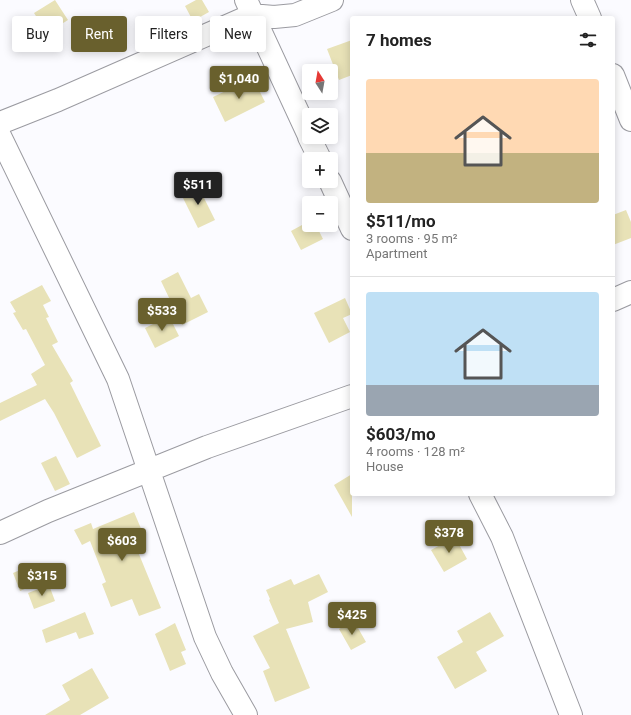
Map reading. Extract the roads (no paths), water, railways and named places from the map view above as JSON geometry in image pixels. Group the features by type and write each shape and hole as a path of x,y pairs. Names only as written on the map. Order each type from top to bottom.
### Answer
{"street":[{"path":"0,123 58,100 249,8 274,17 295,15 332,0"},
{"path":"582,0 589,16"},
{"path":"249,8 302,122"},
{"path":"615,80 631,120"},
{"path":"0,136 118,379 150,470 205,637 222,673 246,715"},
{"path":"333,188 350,224"},
{"path":"615,299 631,292"},
{"path":"0,533 48,511 207,447 350,397"},
{"path":"481,496 502,537 571,715"}]}
